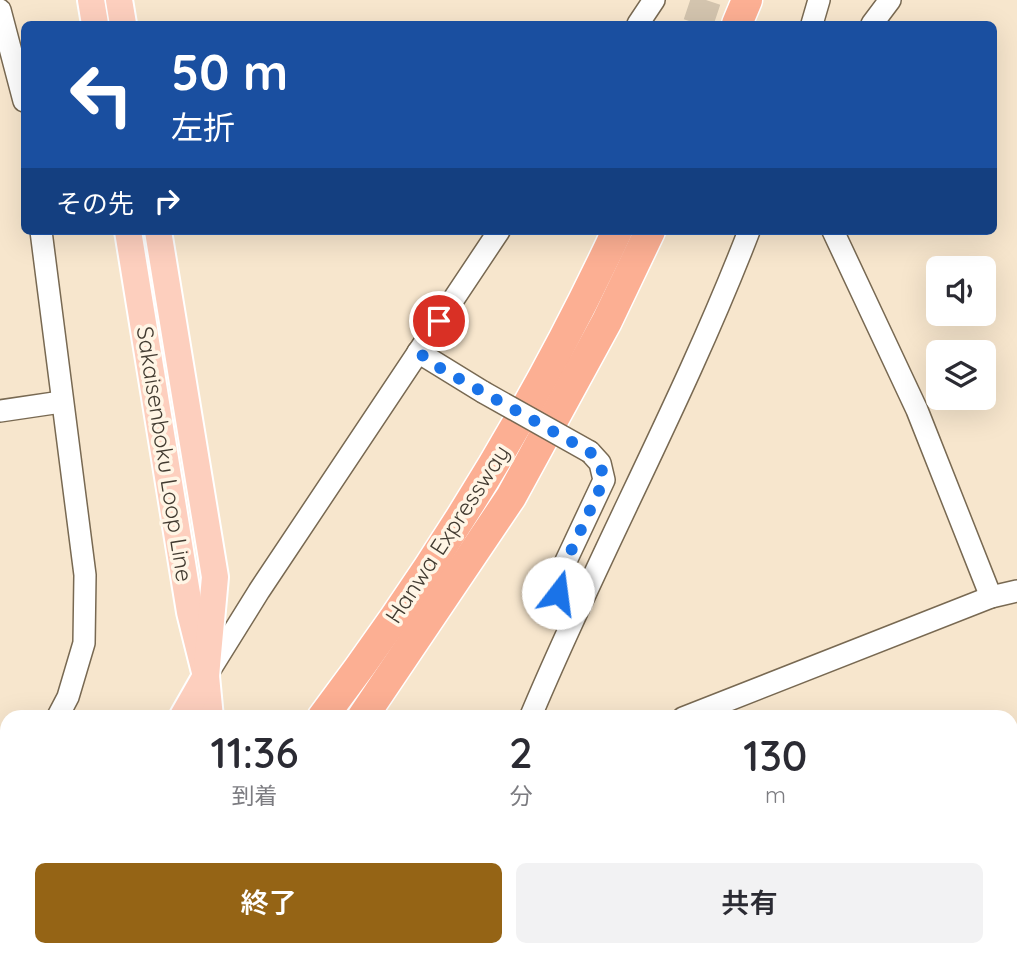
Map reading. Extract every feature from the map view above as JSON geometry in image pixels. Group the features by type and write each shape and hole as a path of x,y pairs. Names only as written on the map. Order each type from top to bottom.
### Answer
{"highway":[{"path":"738,21 747,0"},
{"name":"Hanwa Expressway","path":"328,710 483,485 583,304 615,235"},
{"name":"Hanwa Expressway","path":"367,710 511,497 607,321 648,235"}],"main road":[{"path":"91,0 94,21"},
{"path":"119,0 122,21"},
{"name":"Sakaisenboku Loop Line","path":"129,235 190,611 206,676"},
{"name":"Sakaisenboku Loop Line","path":"159,235 215,578 206,676 186,710"},
{"path":"206,676 209,710"}],"street":[{"path":"640,21 654,0"},
{"path":"813,21 819,0"},
{"path":"874,21 890,0"},
{"path":"0,10 21,90"},
{"path":"41,235 85,575 84,643 68,697 61,710"},
{"path":"206,676 496,235"},
{"path":"533,710 573,616 691,375 748,235"},
{"path":"835,235 918,410 991,597"},
{"path":"418,352 590,452 600,463 604,480 558,579 558,593 573,616"},
{"path":"0,411 61,401"},
{"path":"703,710 991,597 1017,591"}],"tunnel":[{"path":"699,21 706,0"}],"route":[{"path":"439,321 418,352 440,368 590,452 600,463 604,480 558,579 558,593"}]}
